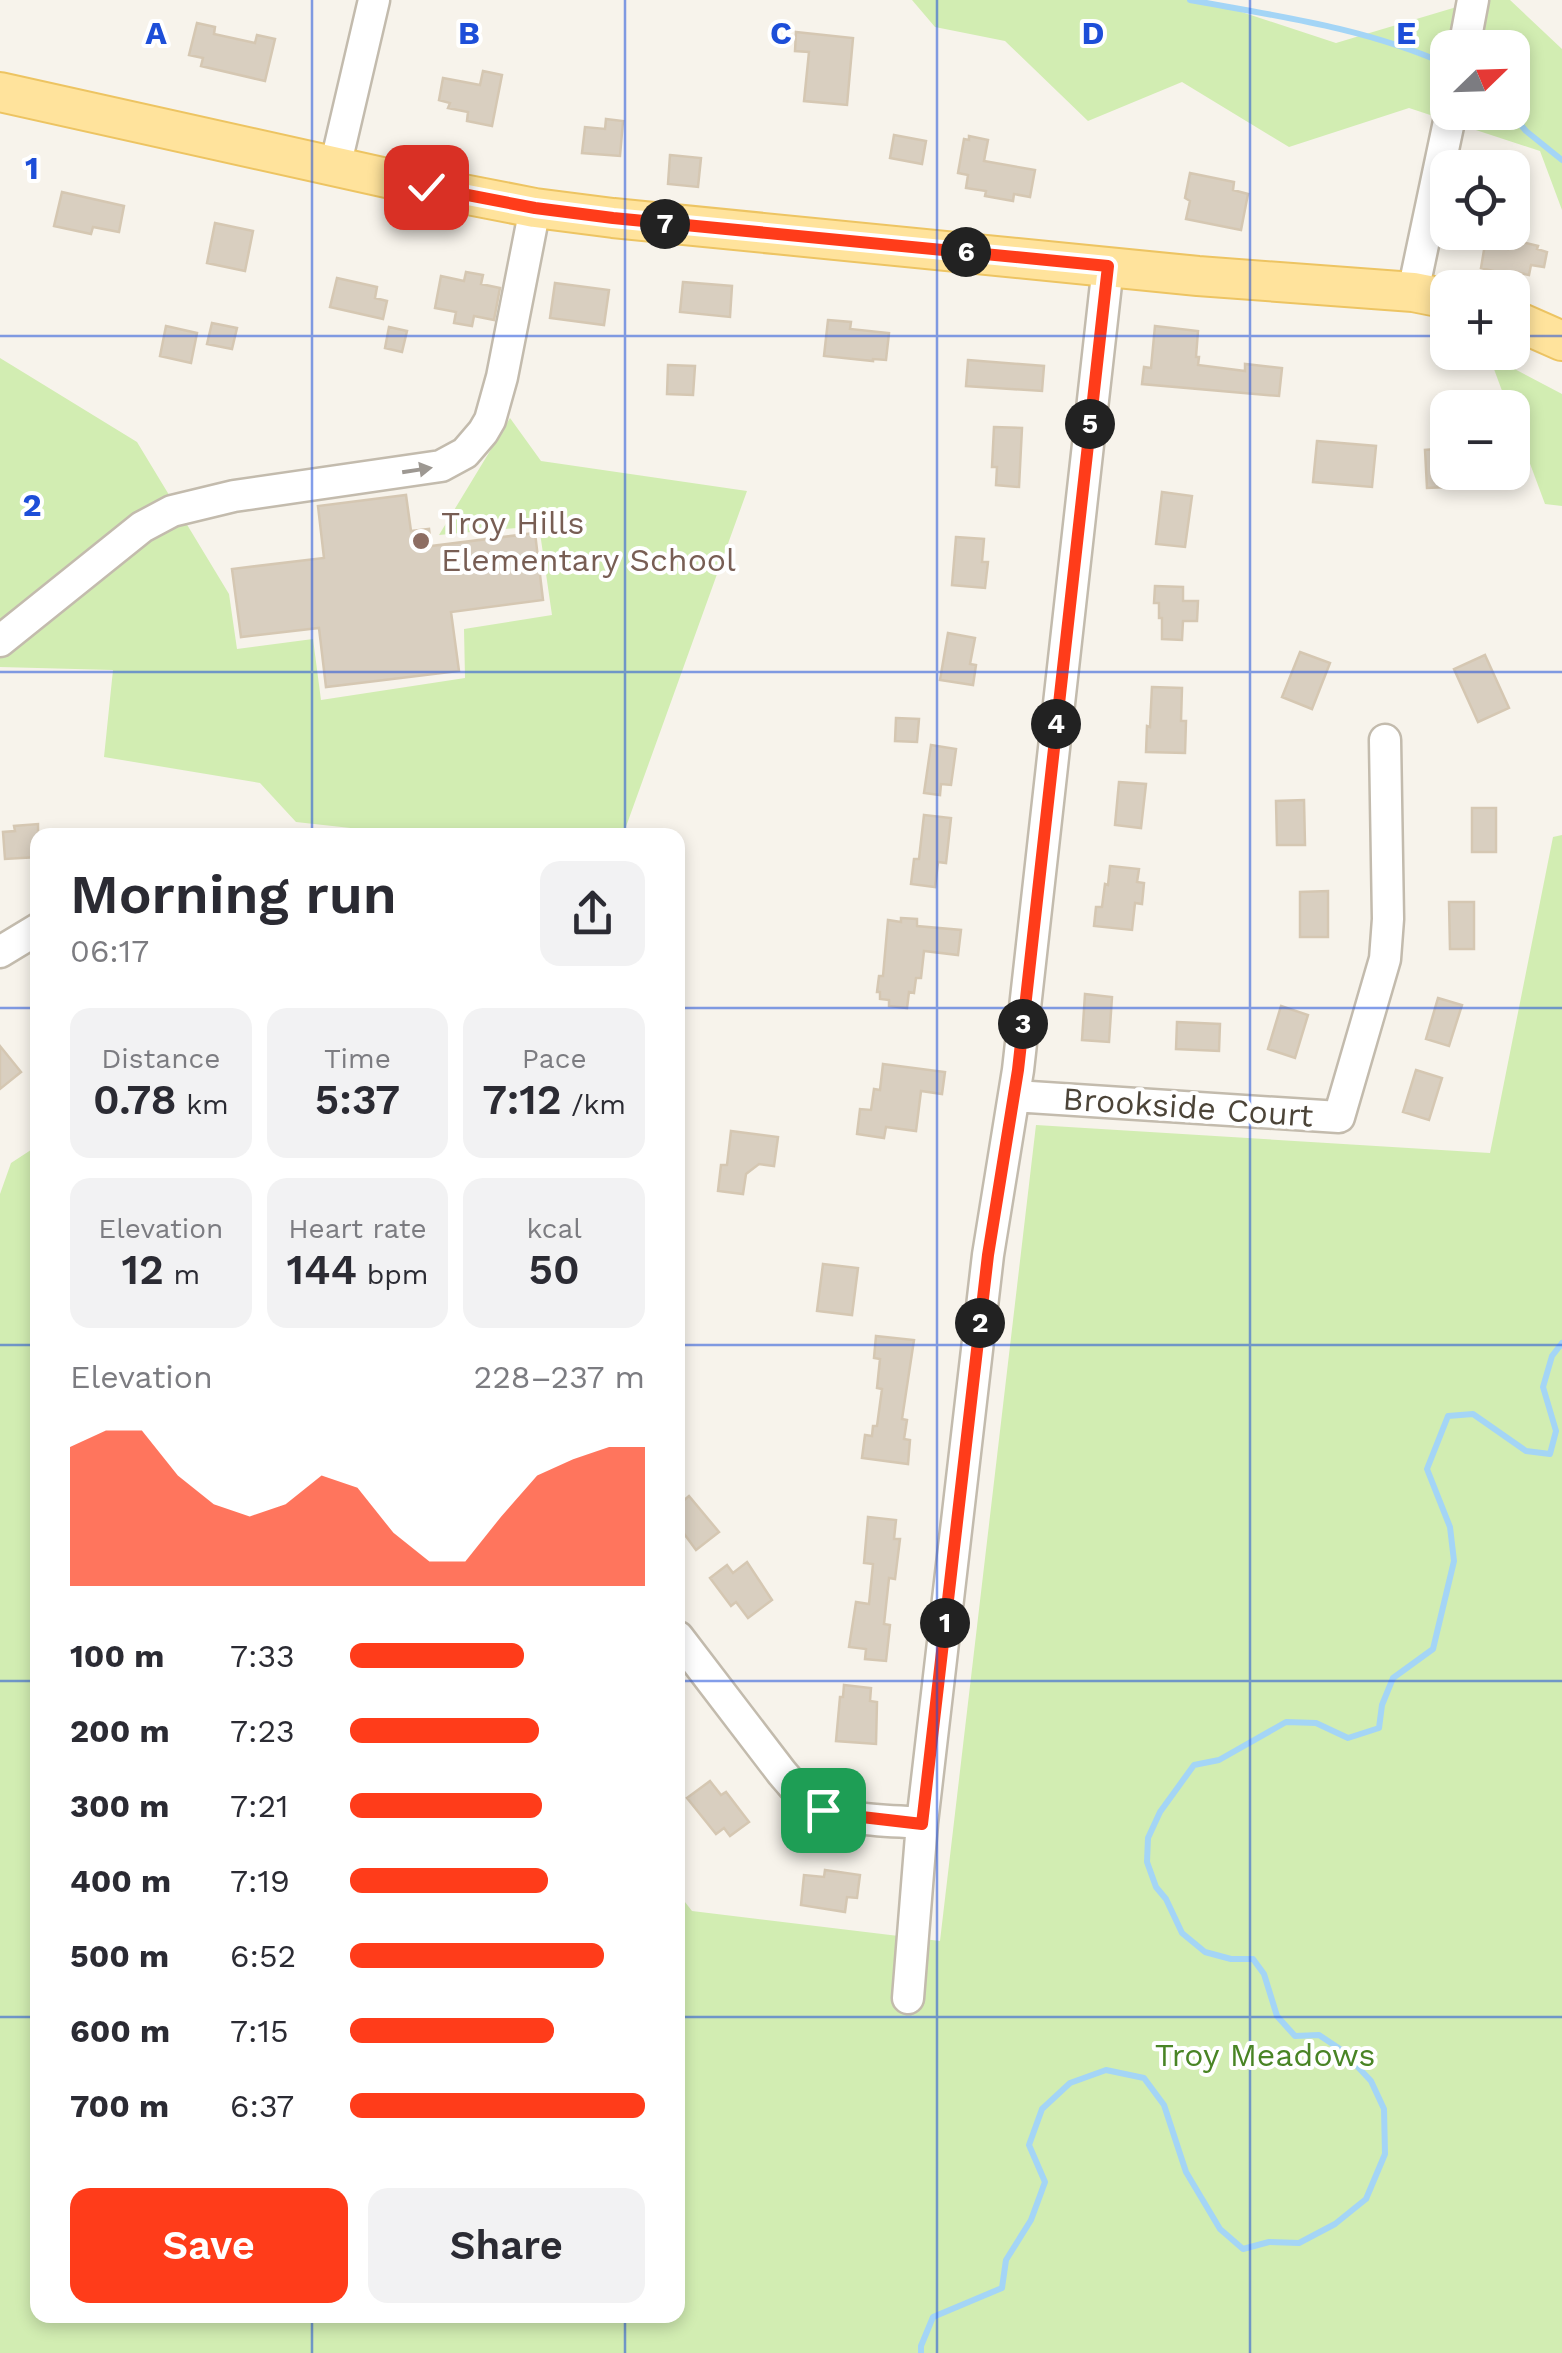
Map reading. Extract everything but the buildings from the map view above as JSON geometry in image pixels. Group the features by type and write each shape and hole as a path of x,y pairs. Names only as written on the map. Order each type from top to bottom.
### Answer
{"main road":[{"path":"0,92 535,208 1430,296"},
{"path":"1530,327 1562,341"}],"street":[{"path":"335,167 374,0"},
{"path":"1467,30 1473,0"},
{"path":"1433,270 1448,130"},
{"path":"0,641 142,528 172,510 234,496 441,466 475,444 490,420 502,377 535,208"},
{"path":"908,1998 922,1824 988,1255 1014,1096 1108,266"},
{"name":"Brookside Court","path":"1014,1096 1339,1118 1384,959 1388,919 1385,740"},
{"path":"0,952 30,934"},
{"path":"685,1645 800,1794 836,1814 922,1824"}],"green space":[{"path":"912,0 1205,0 1336,43 1480,0 1510,0 1562,49 1562,210 1540,151 1476,130 1530,130 1530,30 1430,30 1430,115 1409,108 1289,147 1182,82 1088,121 1005,41 935,27"},
{"path":"0,358 137,442 229,594 237,649 313,639 321,700 465,678 464,629 552,615 539,526 439,535 510,418 541,461 747,491 626,828 350,828 296,822 260,783 104,757 113,670 0,667"},
{"path":"1494,370 1516,370 1562,394 1562,506 1545,504 1530,464 1530,390 1502,390"},
{"name":"Troy Meadows","path":"1562,835 1562,2353 0,2353 0,1194 11,1163 30,1151 30,2323 685,2323 685,1902 692,1911 940,1941 1036,1125 1490,1153 1553,837"}],"waterway":[{"path":"1190,0 1353,32 1430,57"},
{"path":"1525,130 1562,160"},
{"path":"921,2353 933,2317 1002,2288 1006,2260 1031,2220 1045,2182 1029,2145 1042,2109 1070,2083 1106,2070 1144,2078 1164,2105 1186,2172 1220,2229 1243,2249 1269,2242 1299,2243 1335,2224 1366,2199 1385,2154 1384,2109 1371,2081 1343,2051 1319,2035 1295,2036 1277,2016 1264,1974 1253,1959 1231,1959 1205,1952 1182,1933 1147,1862 1148,1838 1160,1812 1194,1765 1219,1760 1286,1722 1316,1723 1348,1738 1379,1728 1382,1705 1393,1678 1433,1649 1454,1561 1450,1527 1427,1469 1448,1416 1473,1414 1526,1451 1550,1454 1556,1431 1543,1387 1552,1356 1562,1343"}],"place":[{"name":"Troy Hills Elementary School","path":"421,541"}],"route":[{"path":"426,187 613,218 1108,266 1018,1070 988,1255 922,1824 823,1810"}]}
